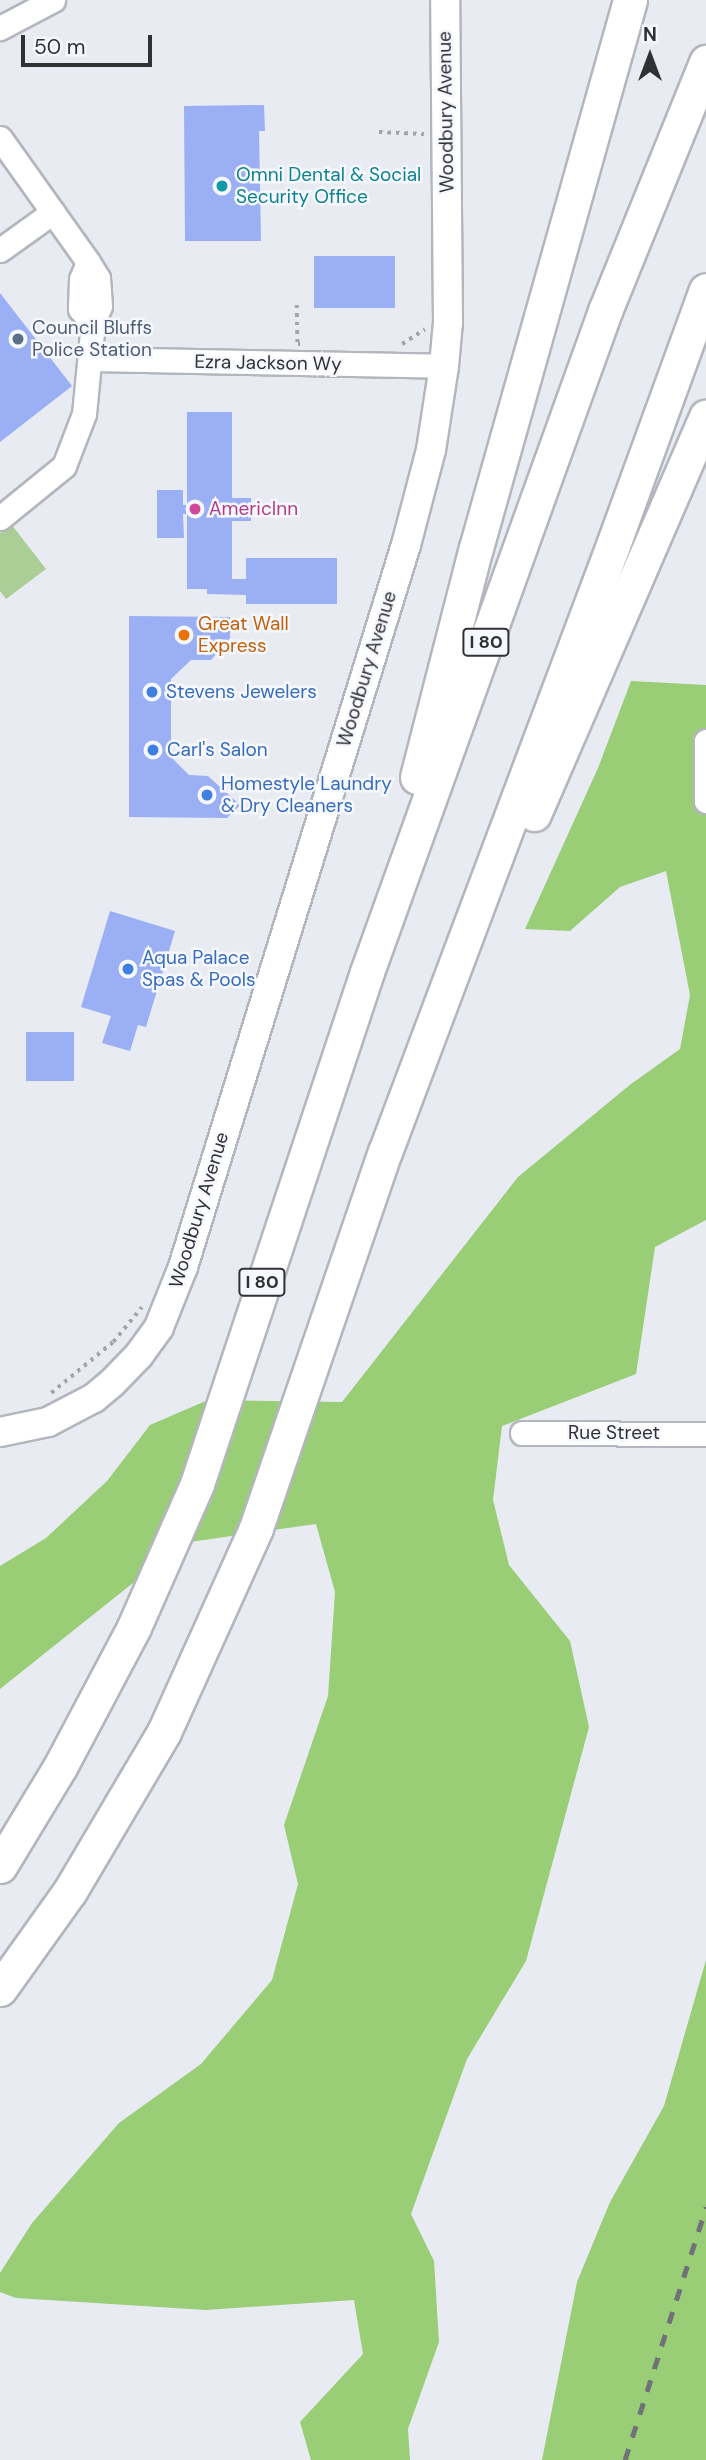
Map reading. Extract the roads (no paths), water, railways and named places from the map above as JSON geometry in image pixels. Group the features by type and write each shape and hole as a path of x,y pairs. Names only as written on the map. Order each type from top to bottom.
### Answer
{"highway":[{"path":"367,972 476,548 630,0"},
{"name":"I 80","path":"0,1866 60,1767 134,1627 197,1484 367,972 605,311 706,62"},
{"path":"0,1989 70,1891 164,1732 214,1626 260,1515 385,1152 614,545 706,290"},
{"path":"385,1152 606,652 706,417"}],"main road":[{"name":"Woodbury Avenue","path":"0,1432 48,1422 93,1398 139,1355 167,1309 409,535 431,450 433,366 448,285 445,0"}],"street":[{"path":"0,28 53,0"},
{"path":"0,138 98,278 100,306 93,323 84,414 64,466 0,518"},
{"path":"0,250 53,212"},
{"name":"Ezra Jackson Wy","path":"91,359 433,366"},
{"path":"706,741 706,801"},
{"name":"Rue Street","path":"522,1433 706,1434"}],"railway":[{"path":"625,2460 706,2207"}],"place":[{"name":"Omni Dental & Social Security Office","path":"222,186"},
{"name":"Council Bluffs Police Station","path":"18,339"},
{"name":"AmericInn","path":"195,509"},
{"name":"Great Wall Express","path":"184,635"},
{"name":"Stevens Jewelers","path":"152,692"},
{"name":"Carl's Salon","path":"153,750"},
{"name":"Homestyle Laundry & Dry Cleaners","path":"207,795"},
{"name":"Aqua Palace Spas & Pools","path":"128,969"}]}
